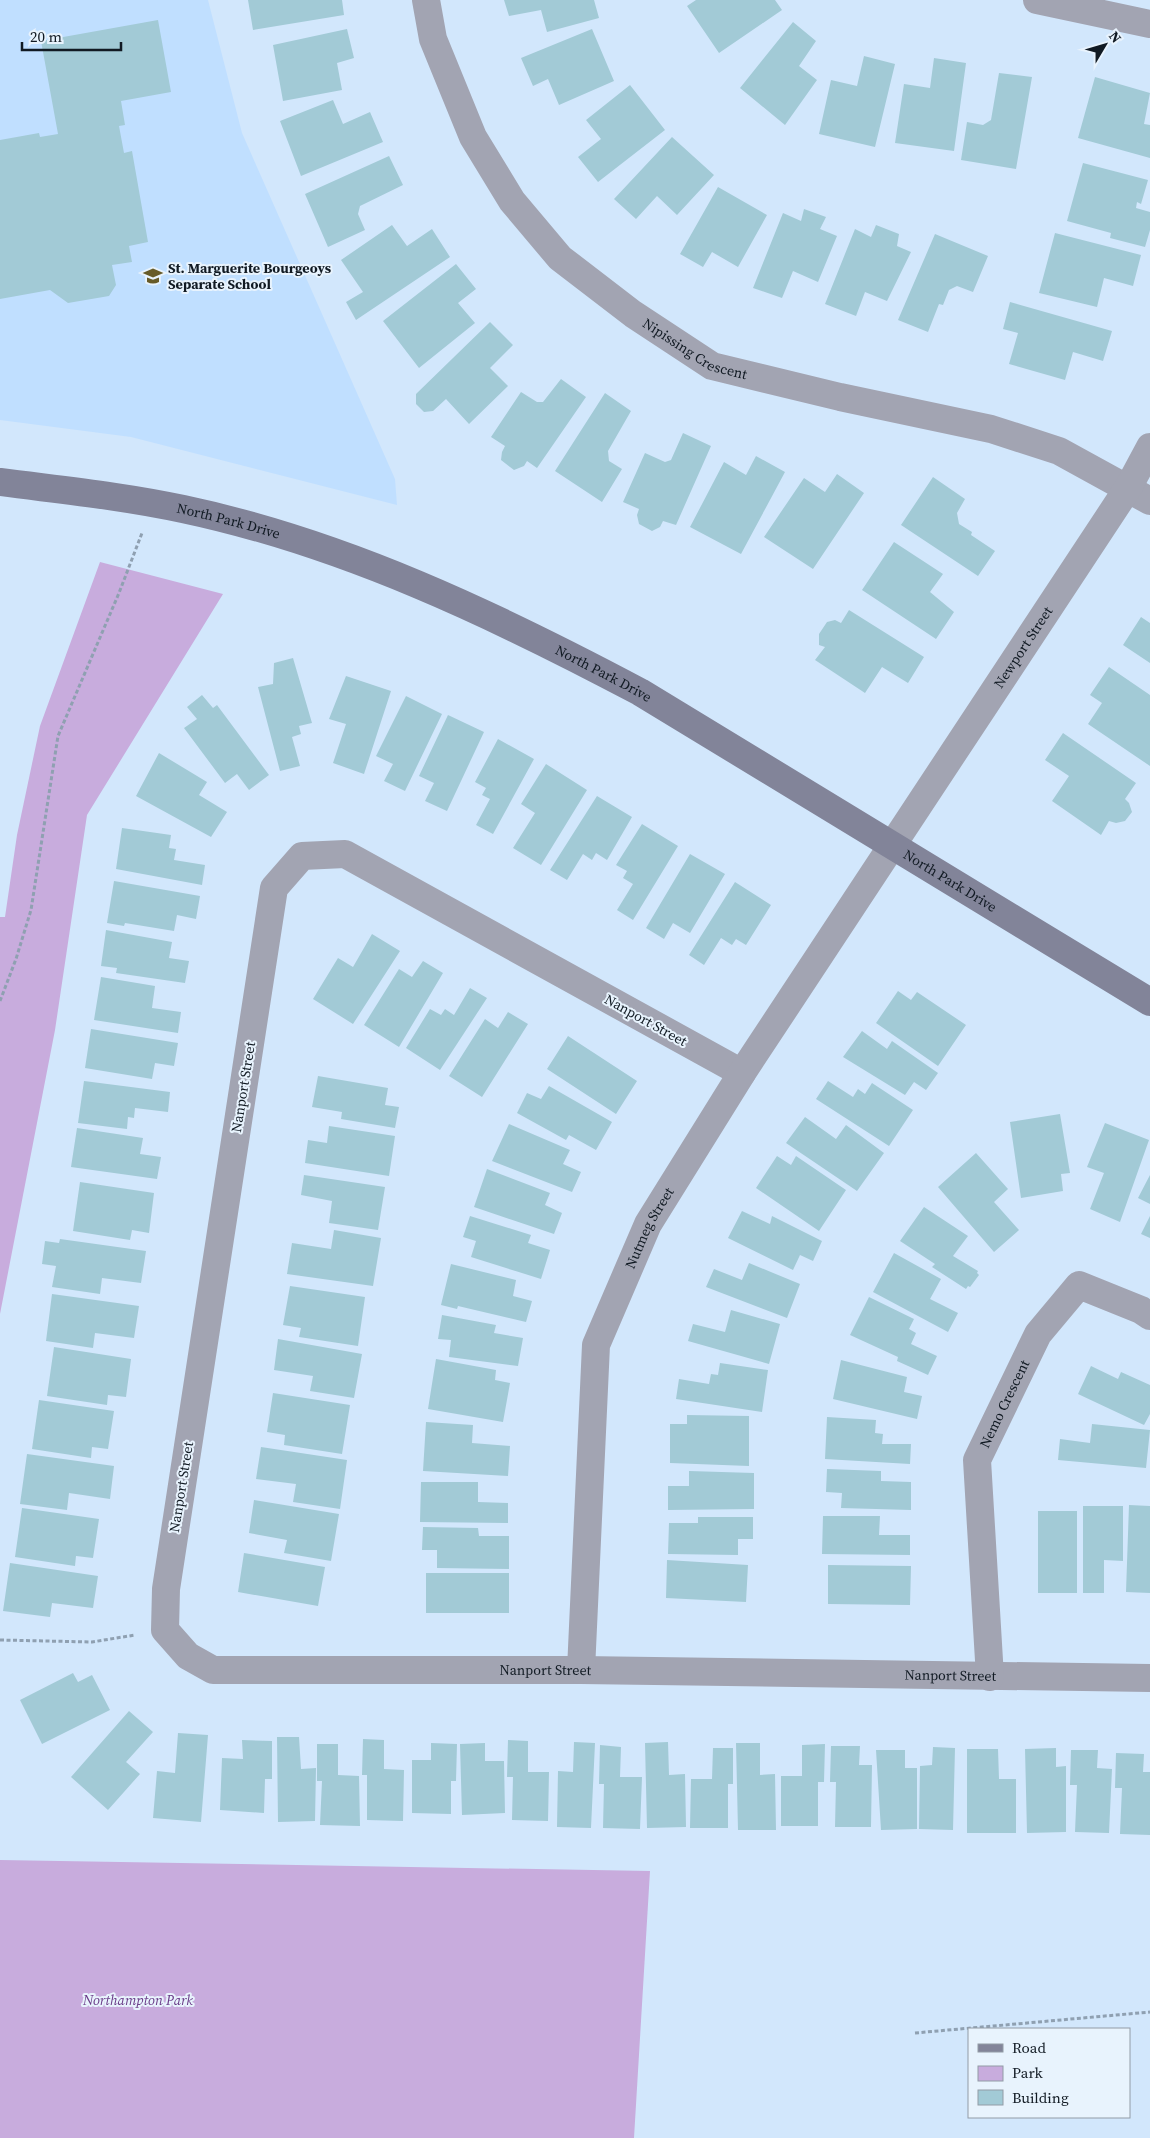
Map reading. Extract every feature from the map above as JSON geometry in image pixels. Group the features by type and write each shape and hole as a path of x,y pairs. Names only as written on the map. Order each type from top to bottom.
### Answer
{"main road":[{"name":"North Park Drive","path":"0,482 153,503 258,528 356,559 457,600 553,646 640,692 1150,1002"}],"street":[{"name":"Nipissing Crescent","path":"426,0 433,39 473,137 512,201 560,258 633,314 712,366 840,397 991,429 1059,451 1139,495"},
{"path":"1037,0 1150,24"},
{"name":"Newport Street","path":"891,845 1139,495 1150,447"},
{"name":"Nutmeg Street","path":"581,1670 596,1344 648,1224 742,1073 891,845"},
{"name":"Nanport Street","path":"742,1073 345,854 302,856 274,888 166,1589 165,1630 188,1656 213,1670 581,1670 1150,1678"},
{"name":"Nemo Crescent","path":"990,1677 977,1460 1038,1334 1079,1285 1141,1310 1150,1316"}],"path":[{"path":"0,1001 16,960 31,910 58,736 119,593 153,503"},
{"path":"0,1640 92,1642 165,1630"},
{"path":"916,2032 1150,2012"}],"shaded area":[{"name":"St. Marguerite Bourgeoys Separate School","path":"0,0 208,0 242,133 395,479 397,505 131,437 0,420"}],"green space":[{"path":"100,562 223,594 87,815 55,1030 0,1314 0,917 5,917 17,835 40,726"},
{"name":"Northampton Park","path":"0,1860 650,1871 634,2138 0,2138"}],"building":[{"path":"248,0 342,0 344,15 253,30"},
{"path":"504,0 594,0 599,18 547,32 541,10 509,16"},
{"path":"696,0 775,0 782,10 719,53 687,6"},
{"path":"158,20 171,92 121,101 125,125 119,126 124,153 132,151 148,242 129,246 132,262 112,265 116,285 109,296 68,303 50,290 0,299 0,140 39,133 40,137 58,134 41,41"},
{"path":"793,22 816,41 799,66 817,80 785,125 740,88"},
{"path":"347,29 354,58 337,63 342,90 283,101 273,45"},
{"path":"592,29 614,81 559,105 548,79 533,86 521,58"},
{"path":"864,56 895,64 875,147 819,134 831,80 857,86"},
{"path":"934,58 966,63 954,151 895,143 904,84 930,88"},
{"path":"999,73 1032,77 1016,169 961,160 967,122 983,125 991,120"},
{"path":"1095,77 1150,93 1144,124 1150,125 1150,158 1078,138"},
{"path":"630,85 665,130 598,182 578,157 601,139 586,120"},
{"path":"333,100 343,124 370,112 383,142 301,176 280,121"},
{"path":"672,137 714,175 677,215 657,196 636,219 614,199"},
{"path":"389,156 403,185 360,206 358,214 365,230 328,247 305,194"},
{"path":"1083,163 1148,180 1141,204 1137,202 1136,208 1150,212 1150,230 1145,247 1110,238 1111,233 1067,221"},
{"path":"718,187 767,215 738,267 712,252 703,267 680,254"},
{"path":"804,209 826,217 820,229 837,236 818,282 793,271 782,298 753,288 783,213 801,221"},
{"path":"392,225 407,246 432,229 450,257 356,320 346,302 363,292 341,260"},
{"path":"876,225 899,234 897,246 911,252 887,301 865,292 856,316 825,304 855,229 871,237"},
{"path":"1055,233 1141,255 1133,286 1104,278 1097,307 1039,293"},
{"path":"935,234 988,256 973,292 957,286 949,290 943,305 939,304 928,332 898,320"},
{"path":"456,264 476,289 458,303 475,323 419,368 383,321"},
{"path":"1010,302 1112,331 1103,361 1073,352 1065,380 1009,364 1018,333 1003,329"},
{"path":"490,322 513,345 490,368 508,386 469,424 446,399 433,411 424,412 416,404 416,394"},
{"path":"561,379 586,397 537,468 527,461 524,466 514,470 501,460 505,446 491,437 521,392 537,402 543,402"},
{"path":"605,393 631,411 608,451 609,461 622,469 602,502 555,471"},
{"path":"683,433 711,446 676,525 663,521 660,527 652,531 639,524 637,515 639,509 623,502 645,453 665,462 671,460"},
{"path":"756,456 785,472 741,554 690,527 724,462 746,475"},
{"path":"837,474 864,493 813,569 764,537 804,478 825,492"},
{"path":"933,477 965,499 957,513 959,524 972,532 971,535 995,551 978,576 901,525"},
{"path":"894,542 943,574 930,592 954,612 936,639 862,590"},
{"path":"849,610 924,657 908,683 882,667 865,693 815,660 825,647 819,645 819,634 827,622 835,620 841,623"},
{"path":"1141,617 1150,623 1150,663 1123,645"},
{"path":"293,658 312,723 299,726 301,734 292,737 300,766 280,771 258,687 273,684 274,663"},
{"path":"1109,667 1150,695 1150,766 1088,724 1102,703 1090,695"},
{"path":"346,676 391,691 364,774 333,763 346,724 329,719"},
{"path":"202,695 213,708 217,705 269,775 249,790 237,774 225,783 184,728 197,719 187,707"},
{"path":"406,696 442,714 405,791 384,781 393,764 376,756"},
{"path":"448,715 484,732 447,811 425,801 434,783 419,776"},
{"path":"1063,733 1136,783 1125,799 1129,803 1132,812 1125,821 1116,823 1109,821 1101,835 1052,801 1069,776 1045,760"},
{"path":"498,739 534,759 493,834 476,825 490,799 482,795 486,788 475,782"},
{"path":"159,753 207,782 199,795 227,812 211,837 136,796"},
{"path":"546,764 587,790 541,865 513,848 535,813 521,804"},
{"path":"597,796 632,817 607,860 596,853 592,860 583,854 567,880 550,870"},
{"path":"642,824 678,846 633,920 617,910 633,884 623,878 627,871 616,865"},
{"path":"122,828 171,835 169,848 176,849 174,860 205,865 202,885 116,869"},
{"path":"690,854 725,874 690,933 673,923 664,939 646,928"},
{"path":"114,881 200,896 196,919 177,915 174,931 125,923 124,926 107,923"},
{"path":"735,882 771,905 746,945 736,939 732,945 721,938 704,965 689,955"},
{"path":"106,930 172,942 169,958 189,961 185,983 116,973 117,968 101,966"},
{"path":"372,934 400,951 353,1024 313,999 338,958 353,967"},
{"path":"423,961 443,973 399,1047 364,1025 399,969 412,977"},
{"path":"101,977 155,986 152,1008 181,1012 178,1033 94,1020"},
{"path":"470,988 487,998 440,1070 406,1048 430,1009 441,1015 445,1009 454,1015"},
{"path":"898,991 911,1000 917,992 966,1025 938,1066 876,1023"},
{"path":"508,1012 528,1024 482,1097 449,1076 485,1019 498,1028"},
{"path":"91,1029 178,1043 174,1066 155,1063 152,1079 85,1068"},
{"path":"862,1031 887,1049 892,1041 938,1073 926,1090 914,1082 905,1095 843,1057"},
{"path":"568,1036 637,1081 616,1114 547,1069"},
{"path":"318,1076 388,1088 385,1105 399,1107 395,1128 341,1119 342,1112 312,1107"},
{"path":"84,1081 170,1092 168,1112 135,1108 134,1118 128,1117 127,1129 78,1123"},
{"path":"828,1081 853,1097 858,1089 865,1094 872,1083 913,1110 889,1146 816,1099"},
{"path":"549,1086 612,1122 596,1150 569,1135 566,1140 517,1113 527,1093 541,1099"},
{"path":"1060,1114 1070,1173 1061,1174 1063,1191 1021,1198 1010,1122"},
{"path":"805,1117 836,1139 846,1125 884,1153 857,1191 786,1143"},
{"path":"1105,1123 1149,1140 1120,1222 1090,1209 1104,1173 1087,1167"},
{"path":"509,1124 570,1150 563,1164 581,1172 572,1192 492,1161"},
{"path":"329,1126 395,1136 389,1176 305,1163 308,1140 327,1143"},
{"path":"77,1128 143,1138 140,1154 161,1157 157,1179 71,1167"},
{"path":"976,1153 1008,1189 994,1202 1019,1230 994,1252 938,1187"},
{"path":"777,1156 791,1165 796,1156 846,1190 819,1231 756,1188"},
{"path":"487,1169 550,1193 545,1205 562,1213 554,1234 474,1207"},
{"path":"304,1175 385,1187 378,1230 329,1223 332,1201 301,1195"},
{"path":"1150,1175 1150,1204 1138,1198"},
{"path":"80,1182 154,1193 149,1233 132,1230 130,1240 73,1231"},
{"path":"924,1207 968,1236 953,1256 978,1271 979,1275 970,1287 968,1286 966,1289 932,1267 935,1264 900,1241"},
{"path":"742,1211 770,1224 772,1216 822,1241 813,1261 800,1255 793,1270 728,1238"},
{"path":"470,1216 531,1235 528,1243 550,1250 541,1279 471,1257 476,1241 463,1237"},
{"path":"1150,1216 1150,1238 1141,1234"},
{"path":"334,1230 381,1238 373,1286 287,1274 292,1243 331,1249"},
{"path":"60,1239 146,1251 141,1283 102,1278 100,1294 52,1287 56,1266 42,1264 45,1241 59,1243"},
{"path":"894,1253 941,1279 930,1299 958,1313 948,1332 873,1292"},
{"path":"749,1263 800,1284 787,1318 706,1287 714,1269 742,1280"},
{"path":"451,1264 516,1280 513,1296 532,1301 526,1322 458,1306 457,1309 441,1305"},
{"path":"290,1286 365,1297 358,1346 299,1337 301,1328 283,1325"},
{"path":"52,1294 139,1306 134,1338 95,1333 93,1348 46,1341"},
{"path":"869,1297 914,1319 909,1329 916,1333 911,1344 937,1356 928,1375 897,1361 898,1357 850,1335"},
{"path":"731,1310 780,1324 769,1364 688,1341 693,1324 725,1332"},
{"path":"442,1315 496,1325 494,1333 523,1338 518,1366 449,1357 451,1340 438,1339"},
{"path":"278,1339 362,1354 354,1398 310,1391 313,1376 274,1370"},
{"path":"54,1347 131,1359 126,1397 108,1395 107,1405 47,1396"},
{"path":"436,1359 496,1370 495,1380 510,1383 503,1422 428,1409"},
{"path":"841,1360 907,1377 904,1392 922,1396 917,1419 833,1399"},
{"path":"720,1363 768,1370 762,1412 676,1399 679,1379 709,1384 711,1374 718,1375"},
{"path":"1091,1366 1118,1379 1121,1372 1150,1385 1150,1414 1144,1425 1078,1394"},
{"path":"273,1393 350,1405 342,1454 284,1445 285,1435 267,1432"},
{"path":"39,1400 114,1411 108,1449 92,1447 91,1458 32,1449"},
{"path":"687,1415 749,1416 749,1466 670,1463 670,1424 687,1424"},
{"path":"827,1417 876,1420 875,1433 883,1434 882,1444 911,1444 910,1464 825,1459"},
{"path":"426,1422 473,1425 472,1443 510,1446 508,1476 423,1471"},
{"path":"1092,1424 1150,1430 1146,1468 1058,1460 1060,1439 1090,1443"},
{"path":"261,1447 347,1460 340,1509 293,1502 296,1484 256,1479"},
{"path":"27,1454 114,1466 110,1499 69,1493 67,1510 20,1504"},
{"path":"827,1469 881,1471 881,1481 911,1482 911,1510 841,1508 842,1493 826,1492"},
{"path":"689,1471 754,1473 754,1509 668,1510 668,1486 689,1486"},
{"path":"421,1482 478,1482 478,1502 508,1503 508,1523 420,1522"},
{"path":"254,1500 339,1514 331,1561 284,1553 287,1540 249,1533"},
{"path":"1129,1505 1150,1506 1150,1593 1126,1592"},
{"path":"1083,1506 1123,1506 1123,1561 1104,1560 1104,1593 1083,1593"},
{"path":"22,1508 99,1519 93,1558 76,1556 75,1566 15,1557"},
{"path":"1038,1511 1077,1511 1077,1593 1038,1593"},
{"path":"823,1516 880,1516 879,1535 910,1535 910,1555 822,1554"},
{"path":"698,1517 753,1517 753,1539 738,1539 738,1555 668,1554 669,1523 698,1523"},
{"path":"423,1527 478,1528 479,1536 509,1536 509,1569 437,1568 437,1550 422,1550"},
{"path":"244,1553 325,1567 318,1606 238,1592"},
{"path":"667,1560 748,1565 746,1602 666,1598"},
{"path":"10,1563 98,1576 93,1608 52,1603 50,1617 3,1611"},
{"path":"828,1565 911,1566 910,1605 828,1604"},
{"path":"426,1573 509,1573 509,1613 426,1613"},
{"path":"73,1673 78,1682 92,1675 110,1710 42,1744 20,1700"},
{"path":"129,1711 153,1732 126,1762 140,1774 108,1810 71,1777"},
{"path":"178,1733 208,1735 201,1822 153,1818 157,1771 175,1773"},
{"path":"277,1737 299,1737 301,1769 316,1768 315,1821 278,1822"},
{"path":"363,1739 384,1740 384,1769 404,1770 403,1821 367,1820 367,1775 362,1775"},
{"path":"242,1740 272,1741 272,1779 265,1779 264,1813 220,1810 222,1758 243,1759"},
{"path":"508,1740 528,1741 528,1772 549,1772 548,1821 512,1820 513,1777 507,1777"},
{"path":"574,1742 595,1743 591,1828 557,1827 558,1771 573,1772"},
{"path":"668,1742 669,1775 685,1774 686,1827 647,1828 645,1743"},
{"path":"431,1743 457,1744 456,1781 451,1781 451,1814 412,1813 412,1760 431,1760"},
{"path":"485,1743 485,1761 504,1761 505,1813 462,1815 460,1744"},
{"path":"736,1743 760,1743 760,1775 775,1774 776,1830 738,1830"},
{"path":"317,1744 338,1744 338,1775 359,1776 360,1826 320,1825 322,1781 317,1781"},
{"path":"825,1744 824,1782 818,1782 818,1826 781,1826 781,1776 802,1776 802,1745"},
{"path":"600,1745 621,1747 620,1777 642,1777 640,1829 603,1828 604,1784 599,1784"},
{"path":"831,1746 860,1746 859,1765 872,1765 871,1827 835,1827 836,1782 830,1782"},
{"path":"933,1747 955,1748 953,1830 919,1829 920,1766 932,1765"},
{"path":"713,1748 733,1748 733,1784 728,1784 728,1828 690,1828 691,1779 712,1779"},
{"path":"1056,1748 1056,1767 1066,1766 1066,1832 1027,1833 1025,1749"},
{"path":"967,1749 998,1749 999,1779 1016,1779 1016,1833 967,1833"},
{"path":"876,1750 905,1750 905,1768 917,1768 917,1829 881,1830"},
{"path":"1071,1750 1098,1750 1097,1768 1112,1769 1109,1833 1075,1832 1077,1785 1070,1785"},
{"path":"1116,1753 1144,1754 1143,1772 1150,1772 1150,1835 1120,1834 1122,1788 1115,1788"}],"place":[{"name":"St. Marguerite Bourgeoys Separate School","path":"153,276"}]}
